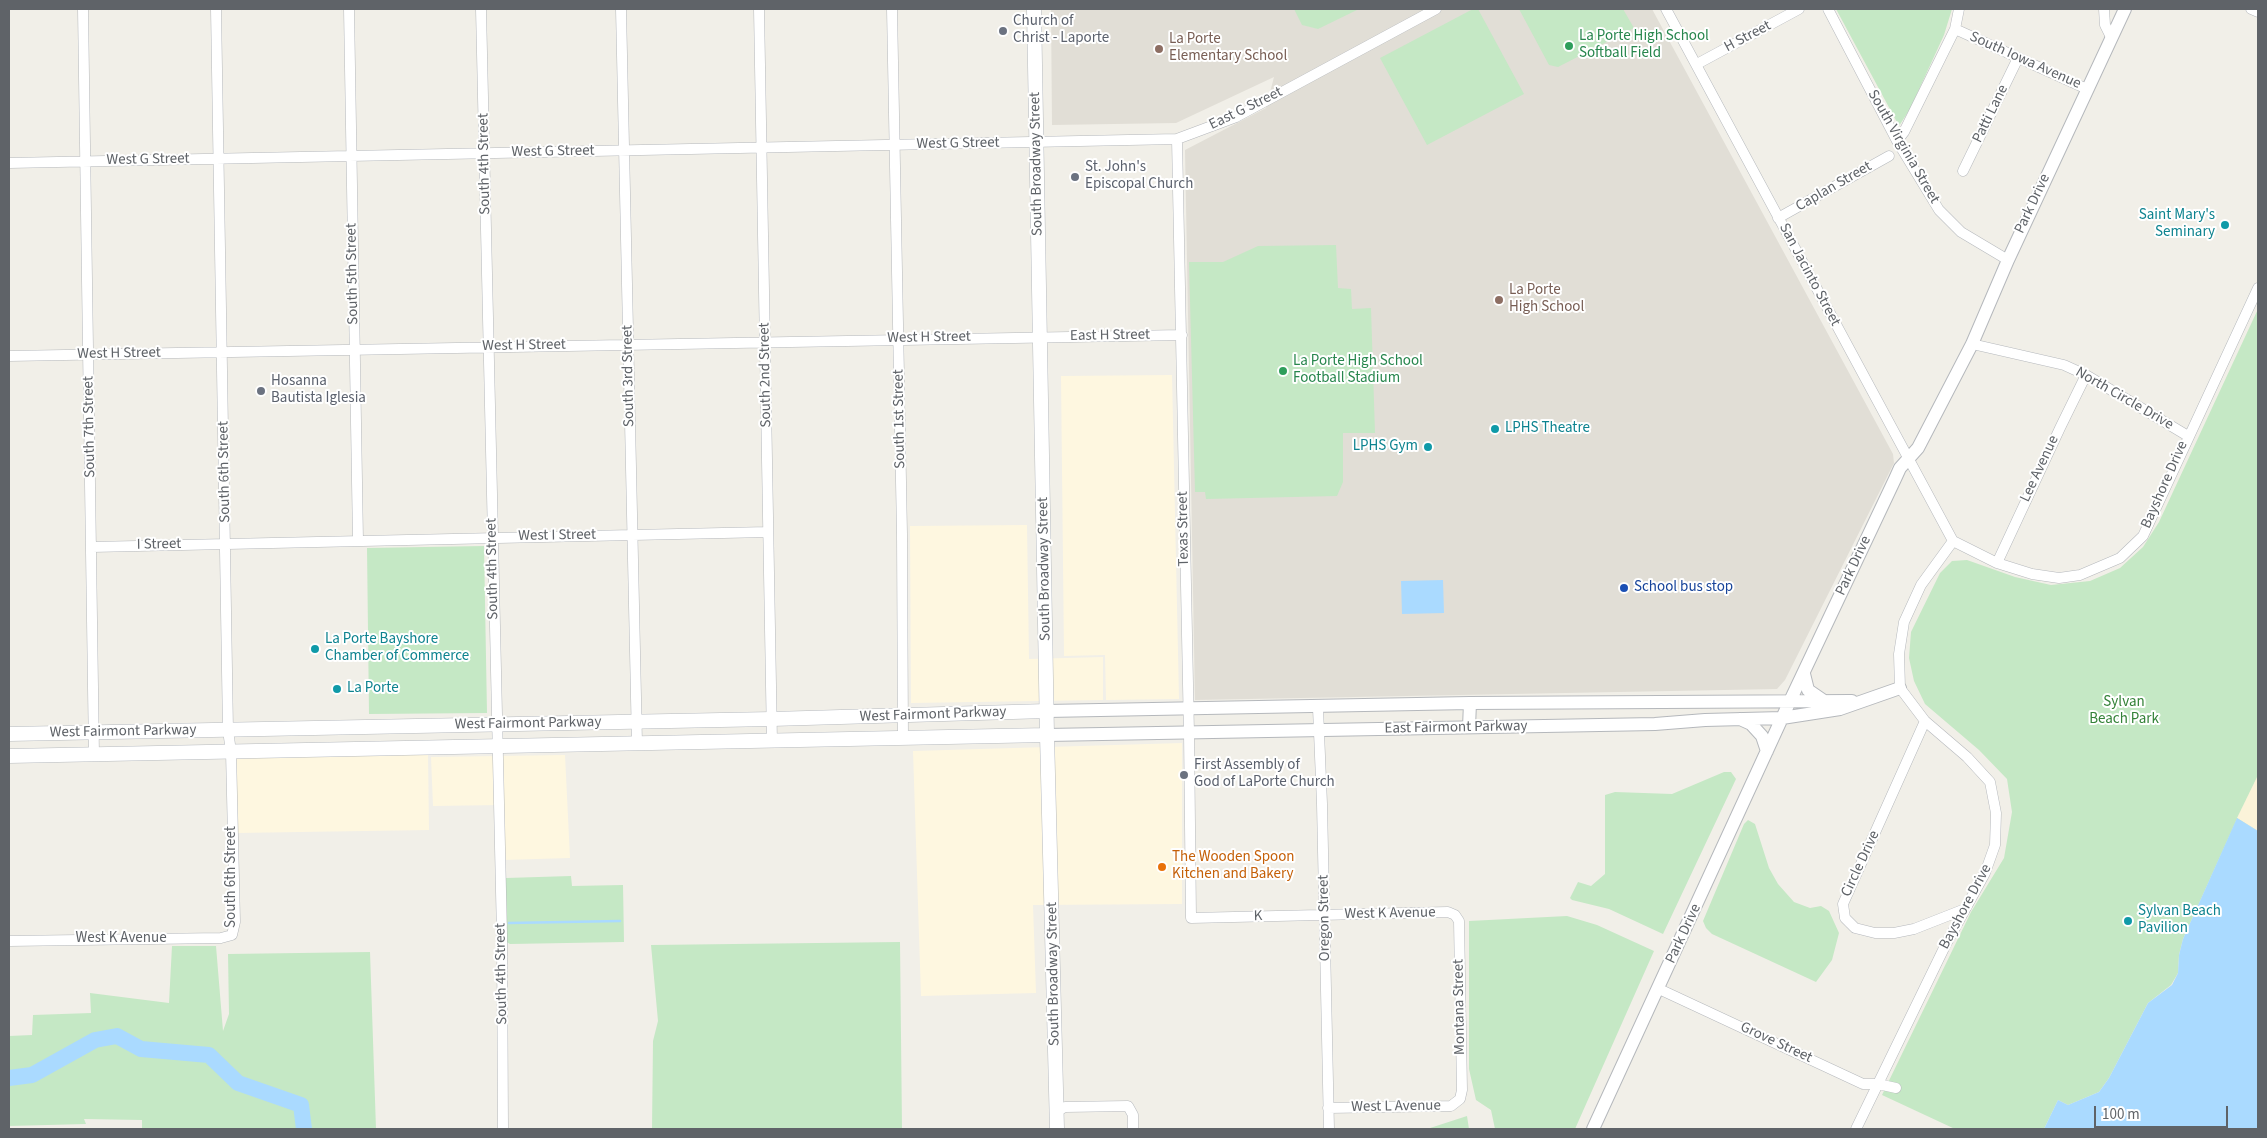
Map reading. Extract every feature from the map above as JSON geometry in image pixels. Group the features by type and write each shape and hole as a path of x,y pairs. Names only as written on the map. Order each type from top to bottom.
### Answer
{"main road":[{"name":"South Broadway Street","path":"1034,9 1047,735 1057,1129"},
{"name":"West Fairmont Parkway","path":"9,734 772,720 1047,712"},
{"path":"970,714 971,737"},
{"path":"362,727 363,749"},
{"name":"West Fairmont Parkway","path":"9,756 1047,735"}],"street":[{"name":"South 7th Street","path":"82,9 86,162 94,755"},
{"name":"South 6th Street","path":"216,9 228,730 231,752 235,922 232,935"},
{"name":"South 5th Street","path":"349,9 358,540"},
{"name":"South 4th Street","path":"481,9 490,347 496,747 502,935 503,1129"},
{"name":"South 3rd Street","path":"621,9 637,744"},
{"name":"South 2nd Street","path":"759,9 772,741"},
{"name":"South 1st Street","path":"892,9 903,739"},
{"name":"East G Street","path":"1037,143 1177,139 1236,117 1436,9"},
{"name":"San Jacinto Street","path":"1666,9 1953,541"},
{"name":"H Street","path":"1697,64 1799,9"},
{"name":"South Virginia Street","path":"1828,9 1897,141 1939,210 1961,232 2008,260"},
{"name":"South Iowa Avenue","path":"1959,9 1954,29 2087,89"},
{"path":"2104,9 2106,25 2111,37"},
{"name":"Park Drive","path":"1593,1129 1782,718 1895,478 1900,468 1918,448 1972,344 2008,260 2125,9"},
{"path":"2252,9 2258,12"},
{"path":"1897,141 1904,132 1954,29"},
{"name":"Patti Lane","path":"1963,171 2018,58"},
{"name":"Texas Street","path":"1177,139 1191,918"},
{"name":"West G Street","path":"9,163 1037,143"},
{"name":"Caplan Street","path":"1778,218 1889,156"},
{"name":"Bayshore Drive","path":"1953,541 1997,563 2032,574 2059,578 2080,575 2120,558 2143,536 2258,288"},
{"name":"East H Street","path":"1039,337 1182,334"},
{"name":"West H Street","path":"9,356 628,345 898,338 1039,337"},
{"name":"North Circle Drive","path":"1972,344 2044,359 2086,375 2188,436"},
{"name":"Lee Avenue","path":"1997,563 2086,375"},
{"name":"West I Street","path":"226,544 768,532"},
{"path":"1900,688 1899,654 1904,622 1921,585 1953,541"},
{"name":"I Street","path":"92,547 226,544"},
{"path":"1804,674 1808,690 1824,701"},
{"name":"Bayshore Drive","path":"1856,1129 1909,1017 1985,873 1995,845 1995,800 1990,782 1982,770 1925,721 1900,688"},
{"name":"East Fairmont Parkway","path":"1047,735 1655,724 1782,718 1840,709 1900,688"},
{"name":"East Fairmont Parkway","path":"1047,712 1318,708 1470,703 1862,701"},
{"path":"1469,727 1470,703"},
{"name":"Oregon Street","path":"1318,708 1325,915 1329,1129"},
{"path":"1739,719 1756,729 1764,740 1767,751"},
{"name":"Circle Drive","path":"1925,721 1843,904 1845,918 1855,928 1875,934 1894,934 1914,930 1965,909"},
{"name":"West K Avenue","path":"1325,915 1448,912 1455,916"},
{"name":"K","path":"1191,918 1325,915"},
{"name":"Montana Street","path":"1455,916 1458,921 1462,1090 1460,1099"},
{"name":"West K Avenue","path":"9,941 221,938 232,935"},
{"name":"Grove Street","path":"1659,989 1863,1084 1878,1084 1896,1088"},
{"name":"West L Avenue","path":"1328,1108 1451,1106 1460,1099"},
{"path":"1057,1111 1066,1107 1128,1106 1133,1115 1133,1129"}],"shaded area":[{"name":"La Porte High School","path":"1051,9 1652,9 1893,454 1894,463 1785,680 1777,689 1195,700 1185,150 1266,108 1274,77 1176,123 1052,125"},
{"path":"1172,375 1179,699 1106,700 1105,655 1064,656 1061,376"},
{"path":"1027,525 1029,659 1103,657 1103,700 911,703 910,526"},
{"path":"1182,743 1182,904 1033,905 1036,993 921,996 913,751"},
{"path":"428,753 429,830 236,833 235,756"},
{"path":"565,755 570,858 503,860 502,805 433,806 431,757"}],"green space":[{"path":"1294,9 1359,9 1318,29 1302,25"},
{"path":"1473,9 1478,9 1524,94 1427,145 1380,58"},
{"name":"La Porte High School Softball Field","path":"1519,9 1623,9 1634,28 1558,67 1549,65"},
{"path":"1836,9 1952,9 1944,35 1910,109 1899,126"},
{"name":"La Porte High School Football Stadium","path":"1336,245 1338,288 1351,289 1352,309 1371,308 1375,433 1343,433 1343,482 1337,496 1206,499 1205,492 1195,492 1189,262 1223,262 1258,246"},
{"name":"Sylvan Beach Park","path":"2258,309 2258,831 2237,819 2183,939 2179,955 2178,973 2171,985 2148,1003 2109,1078 2099,1092 2068,1105 2058,1100 2044,1129 1955,1129 1882,1095 1971,912 2004,858 2012,812 2007,779 1979,750 1925,704 1914,681 1909,658 1911,632 1940,573 1952,561 1967,560 2015,577 2051,585 2090,581 2120,568 2143,547 2159,522"},
{"path":"484,546 487,713 369,714 367,548"},
{"path":"1724,772 1731,772 1736,779 1663,934 1609,909 1570,898 1578,882 1591,886 1605,874 1605,795 1615,792 1672,794"},
{"path":"1748,820 1755,824 1769,868 1778,884 1794,902 1810,908 1821,906 1829,911 1839,933 1832,960 1816,982 1712,934 1706,928 1703,921 1744,824"},
{"path":"571,876 572,886 623,885 624,942 510,944 505,941 504,881 506,878"},
{"path":"1567,916 1597,925 1654,951 1575,1129 1495,1129 1491,1110 1476,1100 1469,1069 1469,921"},
{"path":"900,942 902,1129 652,1129 653,1041 658,1021 651,945"},
{"path":"172,946 216,946 223,1031 229,1014 228,954 370,952 376,1129 142,1129 142,1120 84,1119 86,1124 9,1126 9,1036 32,1035 33,1015 91,1013 90,993 169,1003"},
{"path":"1467,1116 1469,1129 1427,1129"}],"sand":[{"path":"2258,775 2258,831 2237,818"}],"water":[{"path":"1443,580 1444,613 1402,614 1401,581"},
{"path":"2237,818 2258,831 2258,1129 2044,1129 2058,1100 2068,1105 2099,1092 2109,1078 2148,1003 2172,985 2178,973 2179,955 2183,939"}],"waterway":[{"path":"509,923 620,921"},
{"path":"9,1078 32,1075 95,1040 117,1036 141,1049 209,1055 238,1083 301,1105 304,1129"}],"place":[{"name":"Church of Christ - Laporte","path":"1003,31"},
{"name":"La Porte High School Softball Field","path":"1569,46"},
{"name":"La Porte Elementary School","path":"1159,49"},
{"name":"St. John's Episcopal Church","path":"1075,177"},
{"name":"Saint Mary's Seminary","path":"2225,225"},
{"name":"La Porte High School","path":"1499,300"},
{"name":"La Porte High School Football Stadium","path":"1283,371"},
{"name":"Hosanna Bautista Iglesia","path":"261,391"},
{"name":"LPHS Theatre","path":"1495,429"},
{"name":"LPHS Gym","path":"1428,447"},
{"name":"School bus stop","path":"1624,588"},
{"name":"La Porte Bayshore Chamber of Commerce","path":"315,649"},
{"name":"La Porte","path":"337,689"},
{"name":"First Assembly of God of LaPorte Church","path":"1184,775"},
{"name":"The Wooden Spoon Kitchen and Bakery","path":"1162,867"},
{"name":"Sylvan Beach Pavilion","path":"2128,921"}]}
